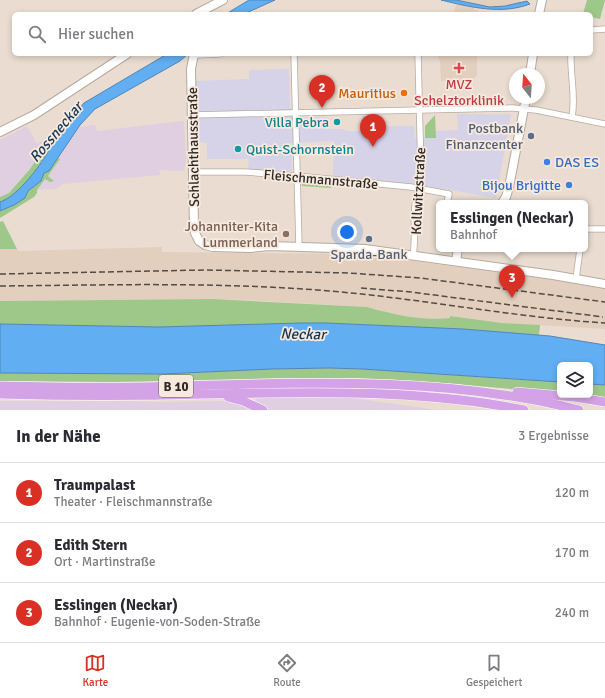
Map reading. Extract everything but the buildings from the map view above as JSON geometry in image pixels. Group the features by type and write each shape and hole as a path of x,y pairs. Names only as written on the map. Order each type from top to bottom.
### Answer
{"highway":[{"name":"B 10","path":"0,386 128,387 272,383 390,385 436,388 516,397 579,410"},
{"path":"436,388 490,390 605,402"},
{"name":"B 10","path":"0,394 74,396 323,392 417,396 475,402 524,410"},
{"path":"209,394 244,400 263,410"},
{"path":"417,396 491,410"}],"main road":[{"path":"200,12 223,0"},
{"path":"539,12 542,0"},
{"path":"0,132 34,115 124,56"},
{"name":"Schlachthausstraße","path":"193,56 192,116 194,226 197,238 205,245 213,247 298,247"},
{"path":"531,68 533,56"},
{"path":"504,200 509,187 525,104"},
{"path":"298,247 359,248 605,284"},
{"path":"456,261 458,252"}],"street":[{"path":"593,30 605,29"},
{"path":"294,56 298,247"},
{"name":"Kollwitzstraße","path":"414,256 415,206 421,173 418,56"},
{"path":"571,56 572,117"},
{"path":"192,116 420,109 524,109 605,124"},
{"name":"Fleischmannstraße","path":"193,172 246,172 419,189 449,194 448,200"},
{"path":"588,229 605,229"},
{"path":"576,279 580,252"}],"shaded area":[{"path":"456,0 520,0 521,3 490,7"},
{"path":"456,4 474,7 474,10 478,10 478,12 454,12"},
{"name":"MVZ Schelztorklinik","path":"438,56 477,56 477,75 475,78 441,81 440,61"},
{"path":"289,69 290,108 301,118 327,117 327,129 362,131 362,116 383,116 383,126 414,126 415,138 435,138 435,131 458,130 457,114 511,114 496,198 415,184 333,176 334,141 291,143 292,170 290,172 248,169 249,159 207,159 207,143 198,142 196,81 249,79 249,70"},
{"path":"184,121 186,161 184,171 159,170 160,175 63,184 56,189 36,190 45,179 54,181 48,176 79,127 95,125 97,131"},
{"path":"27,126 37,144 48,136 50,139 30,169 9,193 0,197 0,140"},
{"path":"162,247 162,252 360,254 556,280 605,289 605,329 502,323 450,316 450,318 423,319 388,313 367,307 244,300 0,301 0,249 17,249 19,251"},
{"path":"256,397 346,397 437,410 270,410 256,401"},
{"path":"0,401 225,401 253,410 0,410"}],"green space":[{"path":"587,0 605,0 600,19 593,17 593,12 584,12"},
{"path":"435,115 436,138 425,138 425,126"},
{"path":"62,125 51,146 28,180 19,190 0,202 0,197 9,193 30,169 50,139 49,137"},
{"path":"58,158 60,159 48,176 54,181 50,182 45,179 34,197 0,218 0,211 14,205 26,197 28,191 41,181 44,173 49,171"},
{"path":"302,178 332,181 331,188 302,186"},
{"path":"3,221 17,249 0,249 0,222"},
{"path":"213,299 367,307 398,315 418,318 439,319 450,318 450,316 502,323 540,325 539,335 463,329 326,323 159,327 0,324 0,301"},
{"path":"272,369 362,369 557,382 557,393 417,381 358,378 113,382 0,381 0,373 162,374"},
{"path":"593,384 605,385 605,400 593,396"}],"water":[{"path":"249,0 275,0 248,12 229,12"},
{"path":"441,0 456,0 490,7 505,6 527,1 530,4 508,9 486,9"},
{"path":"164,56 186,56 180,61 95,109 80,125 49,171 44,173 41,181 28,191 25,198 0,211 0,202 13,195 31,176 45,157 60,128 84,103"},
{"name":"Neckar","path":"326,323 463,329 550,336 605,345 605,385 593,384 593,362 557,362 557,382 329,368 162,374 0,373 0,324 159,327"}],"railway":[{"path":"0,274 205,270 349,273 420,278 605,302"},
{"path":"0,286 159,285 278,287 353,293 533,316 605,323"},
{"path":"361,288 411,292 603,317"}],"place":[{"name":"MVZ Schelztorklinik","path":"459,68"},
{"name":"Mauritius","path":"404,93"},
{"name":"Edith Stern","path":"322,108"},
{"name":"Villa Pebra","path":"337,122"},
{"name":"Postbank Finanzcenter","path":"531,136"},
{"name":"Traumpalast","path":"373,147"},
{"name":"Quist-Schornstein","path":"238,149"},
{"name":"DAS ES","path":"547,162"},
{"name":"Bijou Brigitte","path":"569,185"},
{"name":"Johanniter-Kita Lummerland","path":"286,234"},
{"name":"Sparda-Bank","path":"369,239"},
{"name":"Esslingen (Neckar)","path":"512,298"}],"water label":[{"name":"Rossneckar","path":"56,132"}]}
